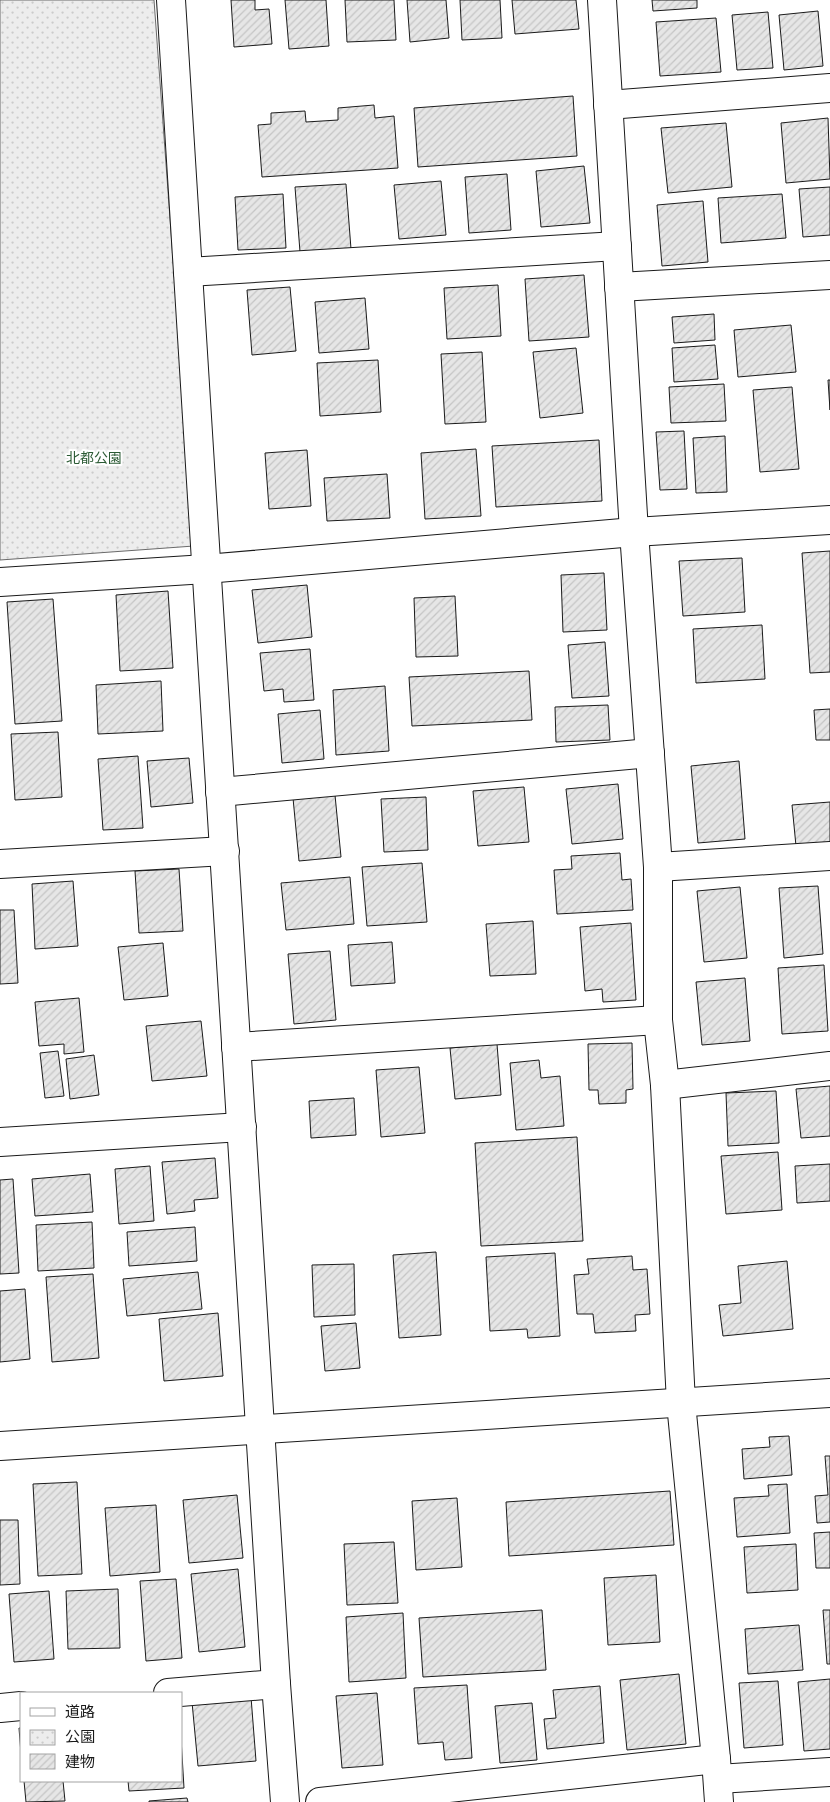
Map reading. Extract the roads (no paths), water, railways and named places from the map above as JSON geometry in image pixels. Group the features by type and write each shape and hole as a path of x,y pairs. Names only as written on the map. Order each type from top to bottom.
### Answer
{"street":[{"path":"171,0 236,1047 262,1429 276,1684 285,1802"},
{"path":"602,0 634,532 658,867 658,1020 665,1085 681,1403 718,1780"},
{"path":"608,105 830,88"},
{"path":"188,272 617,246"},
{"path":"619,287 830,275"},
{"path":"0,582 206,569 634,532 830,520"},
{"path":"220,792 650,753"},
{"path":"0,864 225,851"},
{"path":"658,867 830,856"},
{"path":"236,1047 658,1020"},
{"path":"665,1085 830,1066"},
{"path":"0,1142 242,1127"},
{"path":"0,1446 830,1393"},
{"path":"180,1692 276,1684"},
{"path":"0,1708 20,1706"},
{"path":"320,1802 830,1772"}],"park label":[{"name":"北都公園","path":"94,458"}]}
